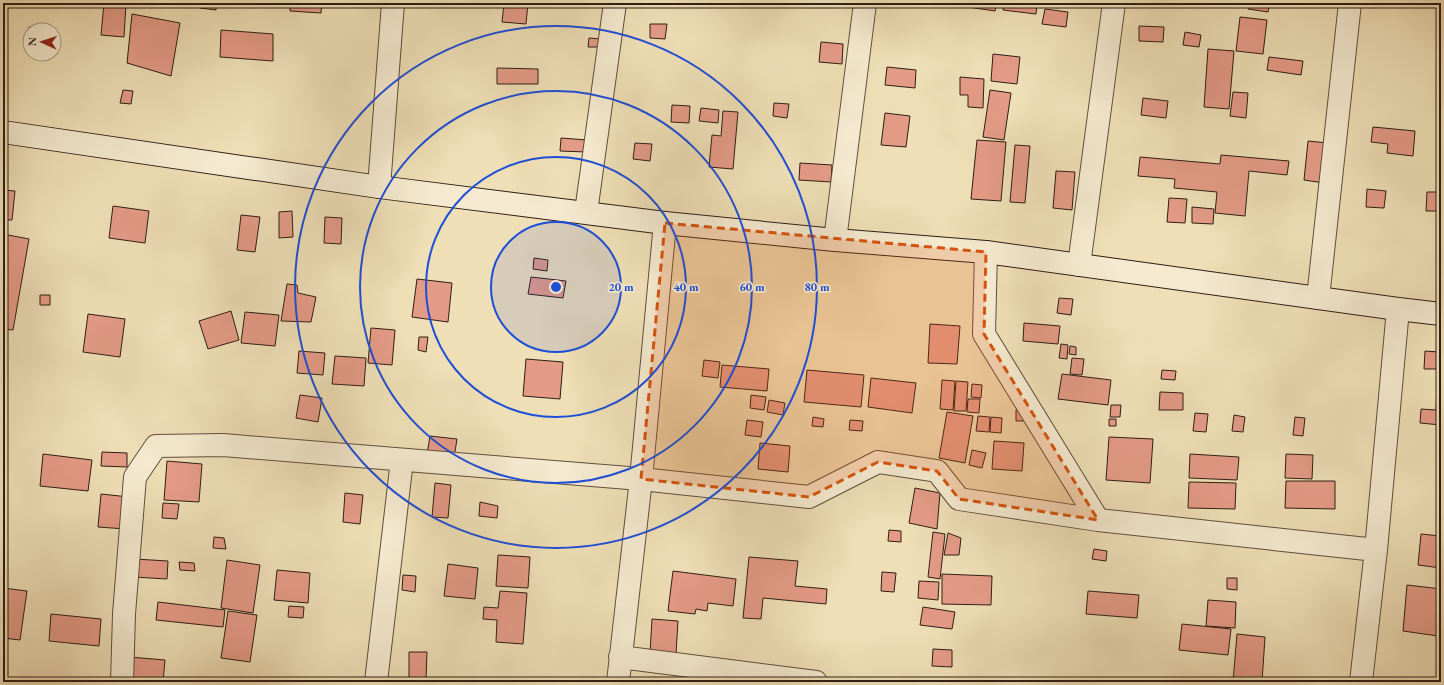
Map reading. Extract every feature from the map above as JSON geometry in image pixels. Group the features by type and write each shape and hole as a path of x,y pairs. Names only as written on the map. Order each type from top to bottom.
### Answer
{"street":[{"path":"379,187 393,3"},
{"path":"586,212 615,3"},
{"path":"835,240 865,3"},
{"path":"1079,265 1114,3"},
{"path":"1318,298 1350,3"},
{"path":"3,132 379,187 665,223 835,240 986,252 1441,314"},
{"path":"618,682 641,479 665,223"},
{"path":"986,252 984,334 1098,520"},
{"path":"1361,682 1376,550 1398,309"},
{"path":"122,682 124,614 135,477 156,446 223,445 641,479 809,498 878,462 937,471 959,499 1098,520 1376,550"},
{"path":"376,682 402,460"},
{"path":"620,657 816,682"}],"highlighted area":[{"path":"665,223 986,252 984,334 1098,520 959,499 937,471 878,462 809,497 641,479"}],"building":[{"path":"104,3 126,3 124,37 101,35"},
{"path":"200,3 216,3 216,10 200,8"},
{"path":"290,3 322,3 321,13 290,11"},
{"path":"504,3 528,3 526,24 502,22"},
{"path":"969,3 997,3 995,11 968,7"},
{"path":"1003,3 1058,3 1058,8 1037,5 1036,14 1003,10"},
{"path":"1249,3 1270,3 1268,12 1248,9"},
{"path":"1045,9 1068,12 1066,27 1042,24"},
{"path":"132,14 180,23 171,76 127,63"},
{"path":"1240,17 1267,20 1263,54 1236,51"},
{"path":"650,24 667,24 665,39 650,38"},
{"path":"1139,26 1164,27 1163,42 1139,41"},
{"path":"221,30 273,34 273,61 220,57"},
{"path":"1185,32 1201,35 1199,47 1183,45"},
{"path":"589,38 601,39 600,47 588,47"},
{"path":"821,42 843,44 842,64 819,62"},
{"path":"1208,49 1234,51 1229,109 1204,107"},
{"path":"993,54 1020,57 1017,84 991,81"},
{"path":"1269,57 1303,61 1301,75 1267,70"},
{"path":"887,67 916,70 915,88 885,85"},
{"path":"497,68 538,69 538,84 497,84"},
{"path":"960,77 984,79 983,108 968,107 968,95 960,95"},
{"path":"123,90 133,91 131,104 120,103"},
{"path":"990,90 1011,93 1004,140 983,137"},
{"path":"1233,92 1248,93 1246,118 1230,116"},
{"path":"1143,98 1168,101 1166,118 1141,115"},
{"path":"774,103 789,104 787,118 773,116"},
{"path":"672,105 690,106 689,123 671,122"},
{"path":"701,108 719,110 718,123 699,121"},
{"path":"723,111 738,112 733,169 709,167 712,135 721,136"},
{"path":"885,113 910,116 906,147 881,145"},
{"path":"1373,127 1415,131 1413,156 1387,153 1388,144 1371,142"},
{"path":"561,138 587,140 586,152 560,151"},
{"path":"977,140 1006,142 1001,201 971,199"},
{"path":"1308,141 1328,143 1324,183 1304,180"},
{"path":"635,143 652,144 650,161 633,159"},
{"path":"1015,145 1030,146 1025,203 1010,202"},
{"path":"1221,155 1289,161 1287,175 1249,171 1245,216 1215,213 1217,192 1174,188 1175,179 1138,176 1140,157 1220,164"},
{"path":"800,163 832,165 831,182 799,180"},
{"path":"1056,171 1075,172 1072,210 1053,208"},
{"path":"1367,189 1386,191 1384,208 1366,207"},
{"path":"3,190 15,191 12,220 3,220"},
{"path":"1427,192 1441,192 1441,211 1426,211"},
{"path":"1169,198 1187,199 1185,223 1167,222"},
{"path":"113,206 149,211 145,243 109,238"},
{"path":"1192,207 1214,209 1213,224 1192,223"},
{"path":"292,211 293,237 279,238 279,212"},
{"path":"241,215 260,217 255,252 237,250"},
{"path":"325,217 342,218 341,244 324,243"},
{"path":"3,234 29,239 13,330 3,329"},
{"path":"534,258 548,260 547,271 533,269"},
{"path":"531,277 566,281 563,298 528,294"},
{"path":"417,279 452,283 448,322 412,317"},
{"path":"287,284 297,285 298,293 316,297 311,322 281,321"},
{"path":"40,295 50,295 50,305 40,305"},
{"path":"1059,298 1073,299 1071,315 1057,313"},
{"path":"231,311 239,340 208,349 199,321"},
{"path":"245,312 279,315 275,346 241,343"},
{"path":"88,314 125,319 120,357 83,352"},
{"path":"1024,323 1060,326 1058,344 1023,341"},
{"path":"930,324 960,326 957,364 928,363"},
{"path":"371,328 395,330 392,365 368,363"},
{"path":"419,337 428,337 426,352 418,350"},
{"path":"1061,344 1068,345 1067,359 1059,358"},
{"path":"1070,346 1076,347 1076,355 1069,354"},
{"path":"299,351 325,353 323,375 297,373"},
{"path":"1425,351 1439,352 1438,369 1424,369"},
{"path":"335,356 366,358 364,386 332,384"},
{"path":"1072,358 1084,359 1082,375 1070,374"},
{"path":"526,359 563,362 560,399 523,396"},
{"path":"704,360 720,362 718,378 702,376"},
{"path":"722,365 769,369 767,391 720,387"},
{"path":"807,370 864,375 861,407 804,402"},
{"path":"1162,370 1176,371 1175,380 1161,379"},
{"path":"1062,374 1111,380 1108,405 1058,399"},
{"path":"871,378 916,383 912,413 868,407"},
{"path":"942,380 955,381 953,410 940,409"},
{"path":"956,381 968,382 966,411 954,411"},
{"path":"972,384 982,385 981,398 971,397"},
{"path":"1437,391 1441,391 1441,425 1420,423 1421,409 1436,410"},
{"path":"1160,392 1183,393 1183,410 1159,410"},
{"path":"300,395 322,398 318,422 296,418"},
{"path":"751,395 766,397 764,410 750,408"},
{"path":"968,399 980,399 979,413 967,412"},
{"path":"769,400 785,403 783,415 767,412"},
{"path":"1111,405 1121,405 1120,417 1110,417"},
{"path":"1016,410 1026,411 1026,421 1016,421"},
{"path":"947,412 973,416 965,463 939,458"},
{"path":"1195,413 1208,414 1206,432 1193,431"},
{"path":"1234,415 1245,417 1243,432 1232,431"},
{"path":"978,416 990,417 989,432 976,431"},
{"path":"813,417 824,419 823,427 812,426"},
{"path":"991,417 1002,418 1001,433 990,432"},
{"path":"1295,417 1305,418 1303,436 1293,435"},
{"path":"1109,419 1116,419 1116,426 1109,426"},
{"path":"747,420 763,422 761,437 745,435"},
{"path":"850,420 863,421 862,431 849,430"},
{"path":"430,436 457,439 454,458 427,454"},
{"path":"1109,437 1153,439 1150,483 1106,480"},
{"path":"994,441 1024,443 1022,471 992,469"},
{"path":"760,443 790,446 788,472 758,469"},
{"path":"972,450 986,453 982,468 969,465"},
{"path":"102,452 127,453 127,467 101,466"},
{"path":"1438,452 1441,452 1441,480 1438,480"},
{"path":"43,454 92,460 88,491 40,486"},
{"path":"1190,454 1239,457 1237,480 1189,478"},
{"path":"1286,454 1313,455 1312,479 1285,478"},
{"path":"167,461 202,464 199,502 164,500"},
{"path":"1286,481 1335,481 1335,509 1285,508"},
{"path":"1189,482 1236,483 1235,509 1188,508"},
{"path":"435,483 451,485 448,518 432,517"},
{"path":"915,488 940,493 937,529 909,523"},
{"path":"345,493 363,495 360,524 343,522"},
{"path":"101,494 129,497 126,529 98,527"},
{"path":"480,502 498,506 497,518 479,516"},
{"path":"163,503 179,504 177,519 162,518"},
{"path":"889,530 901,531 901,542 888,541"},
{"path":"933,532 945,534 940,579 928,577"},
{"path":"948,533 961,538 959,555 944,555"},
{"path":"1421,534 1441,536 1441,568 1418,565"},
{"path":"214,537 224,538 226,549 213,548"},
{"path":"1094,549 1107,551 1106,561 1092,559"},
{"path":"498,555 530,557 528,588 496,586"},
{"path":"749,557 798,561 795,586 827,589 826,604 763,598 761,619 743,618"},
{"path":"135,559 168,561 167,579 134,577"},
{"path":"227,560 260,565 253,613 221,608"},
{"path":"179,562 194,563 195,571 180,570"},
{"path":"448,564 478,568 475,599 444,596"},
{"path":"277,570 310,573 308,603 274,600"},
{"path":"673,571 736,579 733,606 708,603 707,611 696,609 695,614 668,611"},
{"path":"882,572 896,573 894,592 881,591"},
{"path":"942,574 992,576 991,605 942,604"},
{"path":"403,575 416,576 415,592 402,590"},
{"path":"1227,578 1237,578 1237,590 1227,589"},
{"path":"919,581 939,582 938,600 918,598"},
{"path":"1407,585 1441,589 1438,636 1403,631"},
{"path":"3,588 27,591 20,640 3,638"},
{"path":"500,591 527,593 523,644 496,642 497,620 483,619 484,607 498,608"},
{"path":"1088,591 1139,595 1137,618 1086,614"},
{"path":"1208,600 1236,602 1235,628 1206,626"},
{"path":"158,602 225,610 223,627 156,620"},
{"path":"289,606 304,607 303,618 288,617"},
{"path":"923,607 955,612 952,629 920,625"},
{"path":"228,611 257,615 250,662 221,658"},
{"path":"51,614 101,619 99,646 49,641"},
{"path":"652,619 678,621 676,654 650,653"},
{"path":"1182,624 1231,629 1228,655 1179,650"},
{"path":"1237,634 1265,637 1262,682 1233,682"},
{"path":"933,649 952,650 952,667 932,666"},
{"path":"409,652 427,652 426,680 409,680"},
{"path":"129,657 165,660 163,682 126,682"}]}
